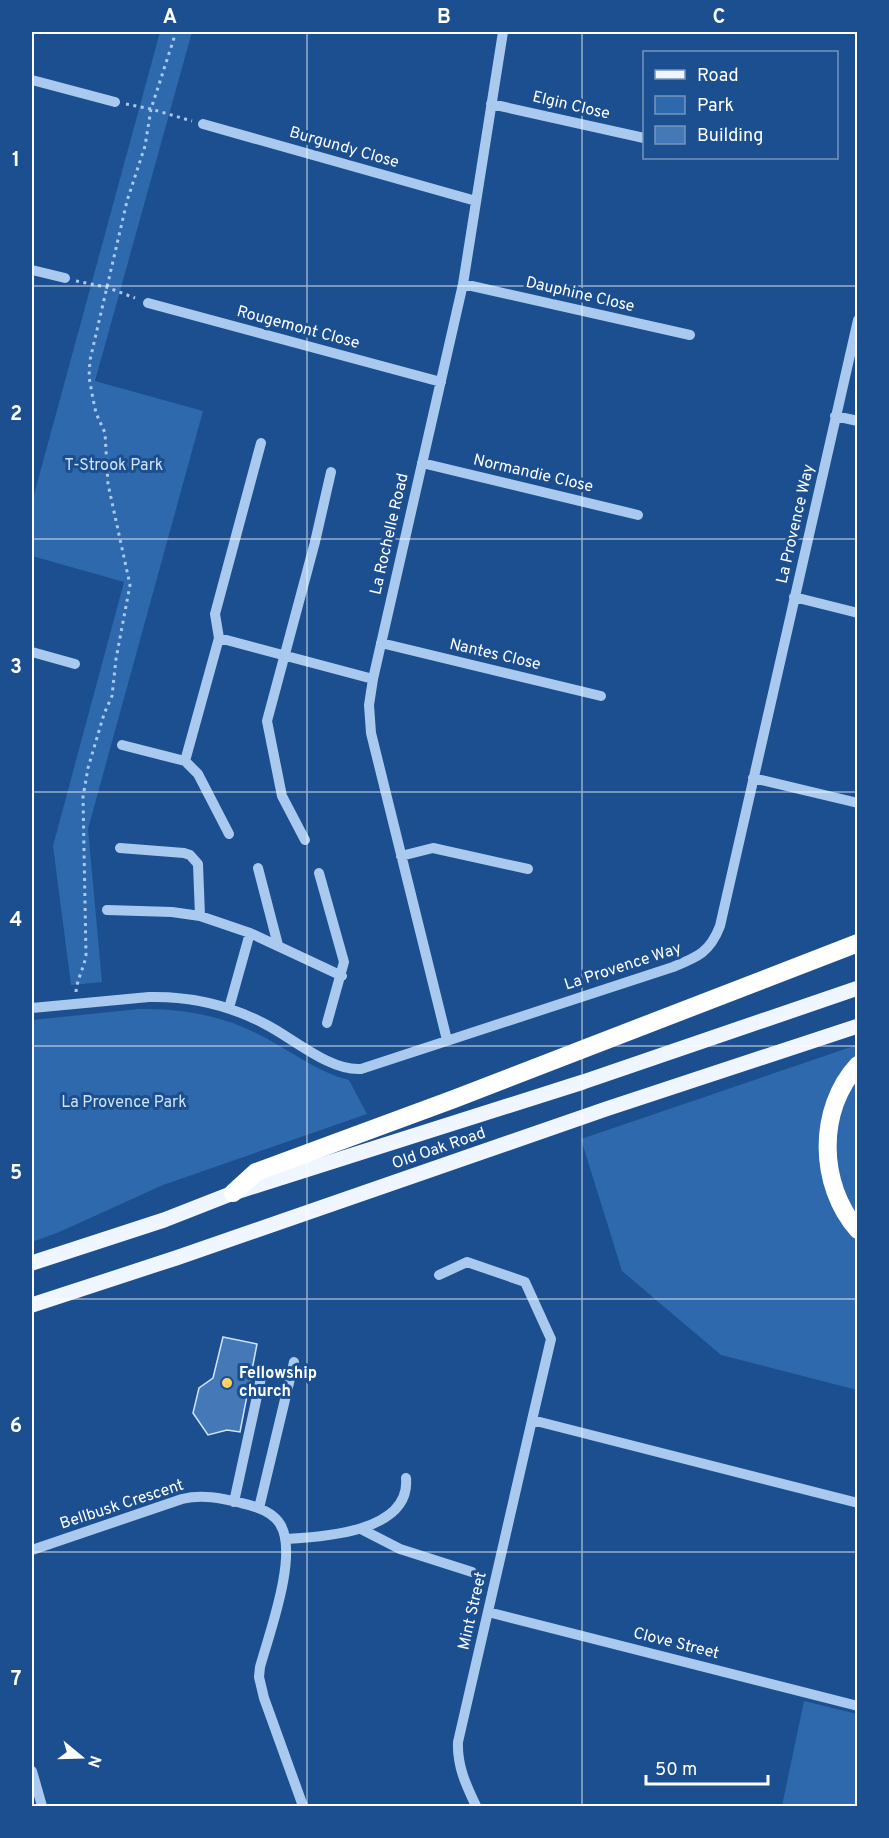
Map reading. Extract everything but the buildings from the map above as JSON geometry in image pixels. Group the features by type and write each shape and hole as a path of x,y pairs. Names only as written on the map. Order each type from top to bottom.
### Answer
{"highway":[{"path":"233,1193 256,1172 858,943"},
{"path":"858,1065 850,1073 834,1104 830,1120 828,1151 829,1167 839,1199 846,1214 858,1230"}],"main road":[{"name":"Old Oak Road","path":"32,1263 164,1220 233,1193 583,1082 858,988"},
{"name":"Old Oak Road","path":"32,1305 176,1258 606,1109 858,1026"}],"street":[{"name":"La Rochelle Road","path":"447,1040 371,733 369,705 463,284 503,32"},
{"path":"32,80 115,102"},
{"name":"Elgin Close","path":"491,104 643,138"},
{"name":"Burgundy Close","path":"203,124 476,201"},
{"path":"32,270 65,278"},
{"name":"Dauphine Close","path":"463,284 690,335"},
{"name":"Rougemont Close","path":"148,303 441,382"},
{"name":"La Provence Way","path":"32,1008 166,997 198,1000 229,1008 265,1023 334,1064 360,1069 698,957 712,944 720,926 858,320"},
{"path":"835,416 858,421"},
{"path":"184,761 219,638 215,614 261,443"},
{"name":"Normandie Close","path":"422,464 638,514"},
{"path":"305,840 282,796 267,726 332,472"},
{"path":"794,597 858,613"},
{"path":"219,638 373,679"},
{"name":"Nantes Close","path":"381,643 601,696"},
{"path":"32,652 75,664"},
{"path":"122,745 184,761 198,774 229,834"},
{"path":"753,778 858,803"},
{"path":"120,848 190,855 198,864 199,870 200,916"},
{"path":"401,856 434,848 528,869"},
{"path":"258,868 278,945"},
{"path":"319,873 344,957 342,976 327,1023"},
{"path":"107,910 172,912 200,916 250,933 342,976"},
{"path":"229,1008 250,933"},
{"name":"Mint Street","path":"439,1275 467,1262 525,1282 551,1339 460,1731 458,1752 461,1773 476,1806"},
{"path":"259,1508 294,1362"},
{"path":"234,1502 261,1378"},
{"path":"532,1420 858,1503"},
{"path":"303,1806 264,1698 259,1677 286,1565 286,1539 334,1536 361,1529 395,1509 403,1497 406,1478"},
{"name":"Bellbusk Crescent","path":"32,1550 188,1497 204,1496 259,1508 276,1518 284,1530 286,1539"},
{"path":"361,1529 400,1549 472,1572"},
{"name":"Clove Street","path":"488,1612 858,1706"},
{"path":"32,1771 42,1806"}],"path":[{"path":"75,1004 76,985 84,969 86,955 83,797 88,768 104,714 112,696 116,658 130,585 108,484 105,433 96,413 89,377 90,360 127,201 145,146 151,109 176,32"},
{"path":"115,102 151,109 203,124"},
{"path":"65,278 106,287 148,303"}],"green space":[{"name":"T-Strook Park","path":"160,32 192,32 95,381 203,411 88,829 102,982 71,985 53,846 124,582 32,556 32,502"},
{"name":"La Provence Park","path":"139,1009 191,1012 240,1026 319,1068 349,1080 367,1114 163,1185 32,1242 32,1020"},
{"path":"857,1045 857,1390 721,1355 622,1271 581,1139"},
{"path":"804,1701 857,1714 857,1806 782,1806"}],"place":[{"name":"Fellowship church","path":"227,1383"}]}
